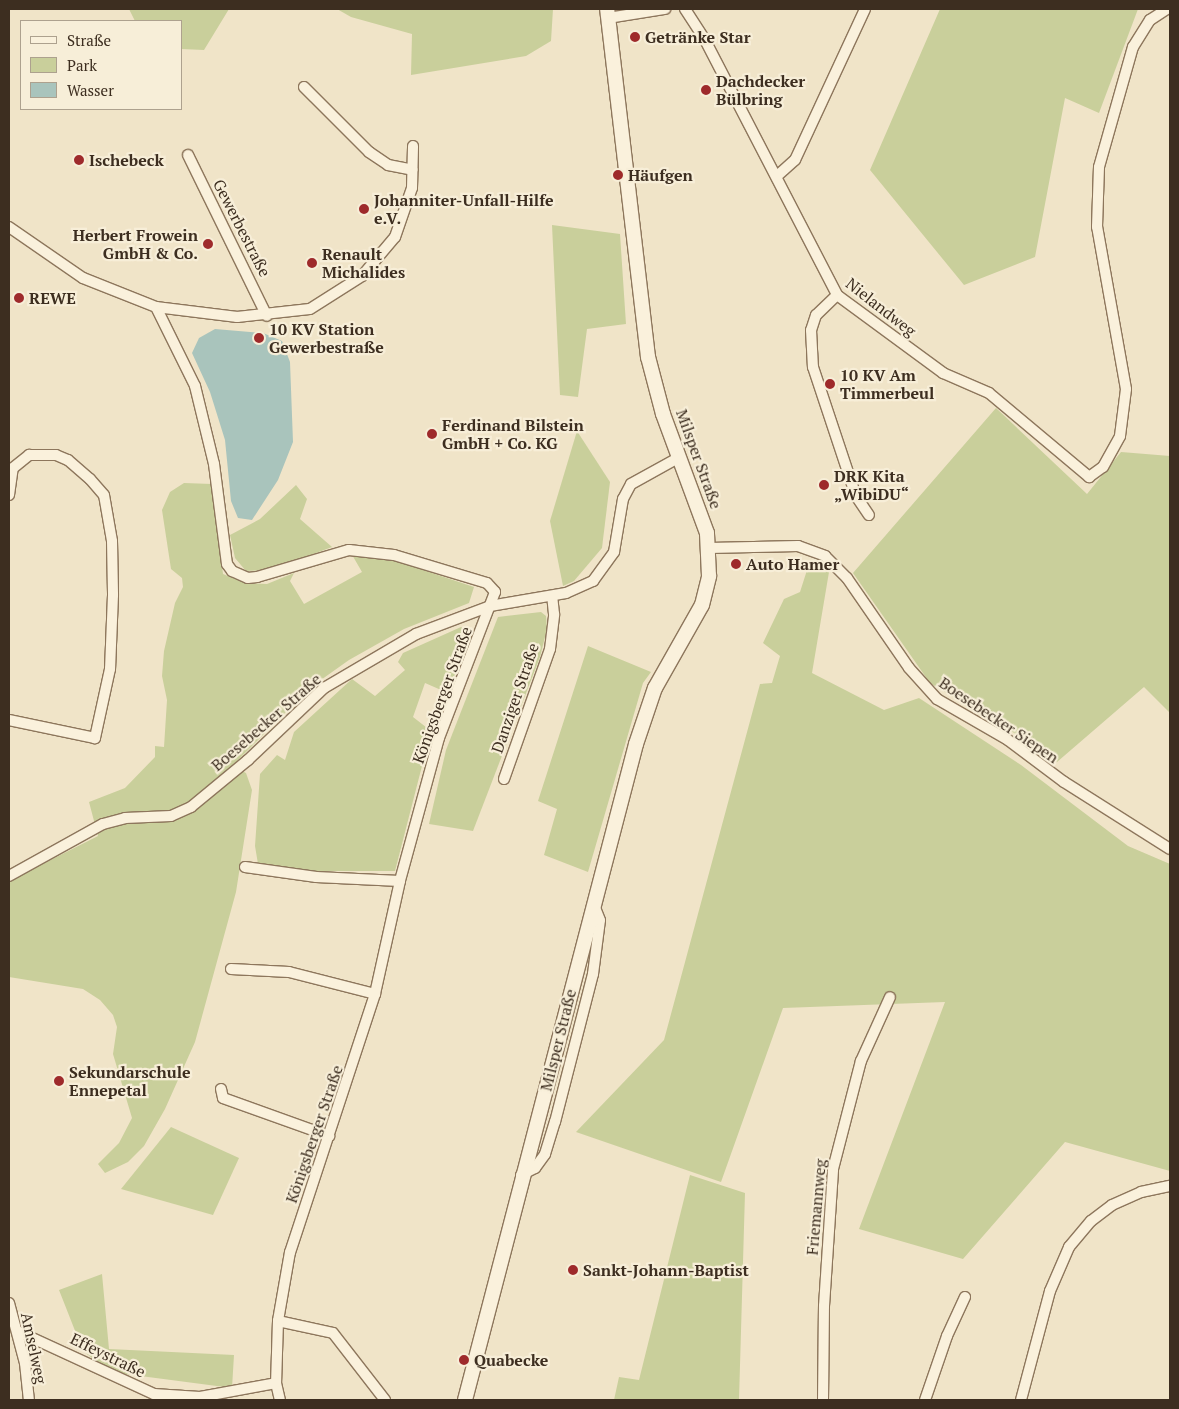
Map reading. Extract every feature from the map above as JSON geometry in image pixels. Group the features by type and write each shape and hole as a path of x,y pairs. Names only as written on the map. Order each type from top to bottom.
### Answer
{"street":[{"path":"607,14 665,9"},
{"name":"Nielandweg","path":"685,9 777,176 836,294 944,373 989,392 1019,415 1082,474 1094,476 1103,468 1120,436 1126,389 1097,227 1099,167 1133,47 1150,20 1167,9"},
{"path":"777,176 795,160 865,9"},
{"name":"Milsper Straße","path":"465,1400 521,1175 630,766 655,688 702,605 709,576 709,548 700,508 663,414 648,357 607,14"},
{"path":"304,87 369,152 388,165 413,170"},
{"path":"9,227 83,278 156,307 237,317 267,316 310,309 338,294 375,263 400,224 412,188 413,146"},
{"name":"Gewerbestraße","path":"188,155 267,316"},
{"path":"836,294 816,315 810,348 813,368 856,496 869,515"},
{"path":"156,307 195,386 214,464 227,564 232,571 248,578 257,577 349,550 394,555 487,583 495,592 490,606"},
{"path":"9,495 13,468 29,456 56,455 68,460 104,495 112,540 113,595 110,669 94,738 9,720"},
{"name":"Boesebecker Straße","path":"9,876 103,824 125,818 171,816 191,807 248,760 324,688 416,634 490,606 552,596 580,588 601,574 614,552 624,499 631,484 680,457"},
{"name":"Boesebecker Siepen","path":"709,548 798,546 825,556 846,578 909,668 937,699 1008,740 1056,777 1170,848"},
{"name":"Danziger Straße","path":"504,779 550,649 554,614 552,596"},
{"name":"Königsberger Straße","path":"280,1400 276,1383 278,1320 290,1252 375,994 400,881 439,738 490,606"},
{"path":"245,867 316,877 400,881"},
{"name":"Milsper Straße","path":"521,1175 535,1168 545,1154 555,1122 593,974 600,920 593,903"},
{"path":"231,969 289,972 375,994"},
{"name":"Friemannweg","path":"823,1400 824,1306 832,1169 861,1061 890,996"},
{"path":"221,1089 223,1098 329,1136"},
{"path":"1021,1400 1050,1291 1069,1247 1091,1222 1112,1205 1141,1192 1170,1186"},
{"path":"925,1400 965,1297"},
{"name":"Amselweg","path":"9,1303 17,1331 29,1400"},
{"path":"278,1320 333,1333 385,1400"},
{"name":"Effeystraße","path":"17,1331 154,1394 200,1397 276,1383"}],"green space":[{"path":"129,9 229,9 204,50 182,49 182,20 134,20"},
{"path":"337,9 553,9 551,41 526,56 411,75 412,34 351,17"},
{"path":"940,9 1138,9 1099,113 1065,98 1035,257 964,285 870,170"},
{"path":"552,225 620,234 626,324 587,329 578,397 560,395"},
{"path":"996,408 1087,494 1121,452 1170,456 1170,713 1144,687 1057,762 1036,746 930,683 853,573"},
{"path":"577,431 610,482 602,548 574,581 563,586 550,521"},
{"path":"184,483 212,484 223,574 245,583 267,584 294,573 290,581 304,604 362,572 351,553 396,561 474,587 469,603 404,629 349,660 311,687 232,766 246,773 252,790 236,892 195,1042 165,1109 144,1146 128,1162 105,1173 98,1164 119,1143 132,1118 113,1054 117,1027 113,1015 100,1000 83,989 9,977 9,881 98,836 89,802 125,788 155,757 155,746 164,747 167,700 162,676 164,651 175,603 183,587 182,578 171,569 162,510 170,492"},
{"path":"296,485 307,499 300,519 332,547 271,570 246,571 235,558 230,535 260,519"},
{"path":"808,567 829,572 812,673 884,710 919,698 1021,765 1128,846 1170,864 1170,1171 1065,1142 963,1259 859,1229 945,1002 783,1008 721,1182 576,1132 664,1040 760,684 772,683 780,656 763,643 784,599 800,592"},
{"path":"541,612 546,616 547,629 540,657 473,831 429,824 446,750 498,617"},
{"path":"461,627 468,632 468,638 448,693 425,683 413,717 431,731 395,871 306,871 258,864 255,846 260,774 277,755 285,760 294,732 352,679 375,696 405,670 398,662 403,653"},
{"path":"588,646 651,672 643,683 588,872 544,855 557,809 538,801"},
{"path":"171,1127 239,1158 213,1215 121,1189"},
{"path":"690,1175 745,1193 739,1400 614,1400 619,1377 639,1380"},
{"path":"102,1274 109,1349 234,1355 232,1388 110,1372 83,1351 59,1290"}],"water":[{"path":"215,329 263,333 282,341 290,362 293,442 278,480 252,520 238,518 231,501 225,440 210,392 192,353 199,338"}],"place":[{"name":"Getränke Star","path":"635,37"},
{"name":"Dachdecker Bülbring","path":"706,90"},
{"name":"Ischebeck","path":"79,160"},
{"name":"Häufgen","path":"618,175"},
{"name":"Johanniter-Unfall-Hilfe e.V.","path":"364,209"},
{"name":"Herbert Frowein GmbH & Co.","path":"208,244"},
{"name":"Renault Michalides","path":"312,263"},
{"name":"REWE","path":"19,298"},
{"name":"10 KV Station Gewerbestraße","path":"259,338"},
{"name":"10 KV Am Timmerbeul","path":"830,384"},
{"name":"Ferdinand Bilstein GmbH + Co. KG","path":"432,434"},
{"name":"DRK Kita „WibiDU“","path":"824,485"},
{"name":"Auto Hamer","path":"736,564"},
{"name":"Sekundarschule Ennepetal","path":"59,1081"},
{"name":"Sankt-Johann-Baptist","path":"573,1270"},
{"name":"Quabecke","path":"464,1360"}]}
